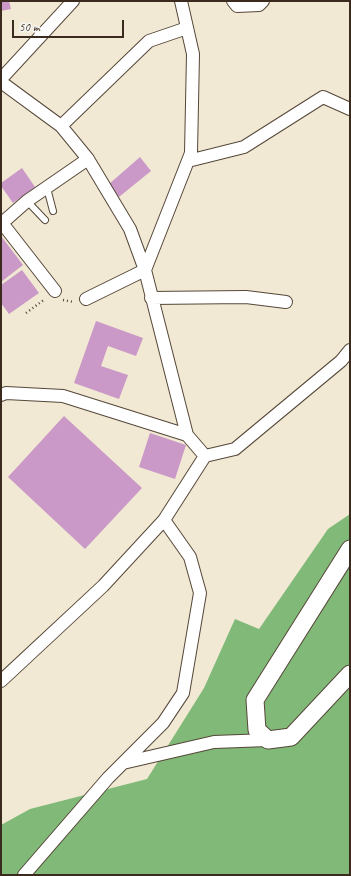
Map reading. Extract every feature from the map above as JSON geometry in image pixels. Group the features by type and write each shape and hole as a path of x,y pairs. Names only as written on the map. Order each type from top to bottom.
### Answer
{"street":[{"path":"1,79 73,1"},
{"path":"86,299 145,270 191,153 193,54 181,1"},
{"path":"233,1 237,6 259,5 263,1"},
{"path":"61,126 149,41 187,28"},
{"path":"1,82 61,126 88,159 130,229 145,270 187,435 205,456"},
{"path":"188,161 244,147 323,97 350,109"},
{"path":"55,291 1,223 27,201 88,159"},
{"path":"151,298 246,297 286,302"},
{"path":"1,681 103,586 164,520 205,456 235,449 341,361 350,350"},
{"path":"1,396 6,393 63,396 187,435"},
{"path":"24,875 108,778 163,723 183,693 200,593 190,557 164,520"},
{"path":"268,740 257,730 254,700 350,549"},
{"path":"123,763 214,742 268,740 291,737 350,674"}],"lane":[{"path":"47,188 53,211"},
{"path":"27,201 45,220"}],"path":[{"path":"26,313 55,291 64,300 75,302 86,299"}],"green space":[{"path":"350,514 350,875 1,875 1,825 30,809 147,779 204,688 235,619 259,629 328,529"}],"building":[{"path":"1,1 9,1 11,9 1,11"},
{"path":"140,157 151,171 119,197 109,184"},
{"path":"22,168 35,187 13,203 1,186 1,183"},
{"path":"1,236 23,265 1,282"},
{"path":"22,270 39,293 9,314 1,303 1,285"},
{"path":"96,321 143,338 136,356 108,346 101,366 128,375 119,399 74,383"},
{"path":"64,416 142,488 85,549 8,477"},
{"path":"150,433 186,445 175,479 139,467"}]}
